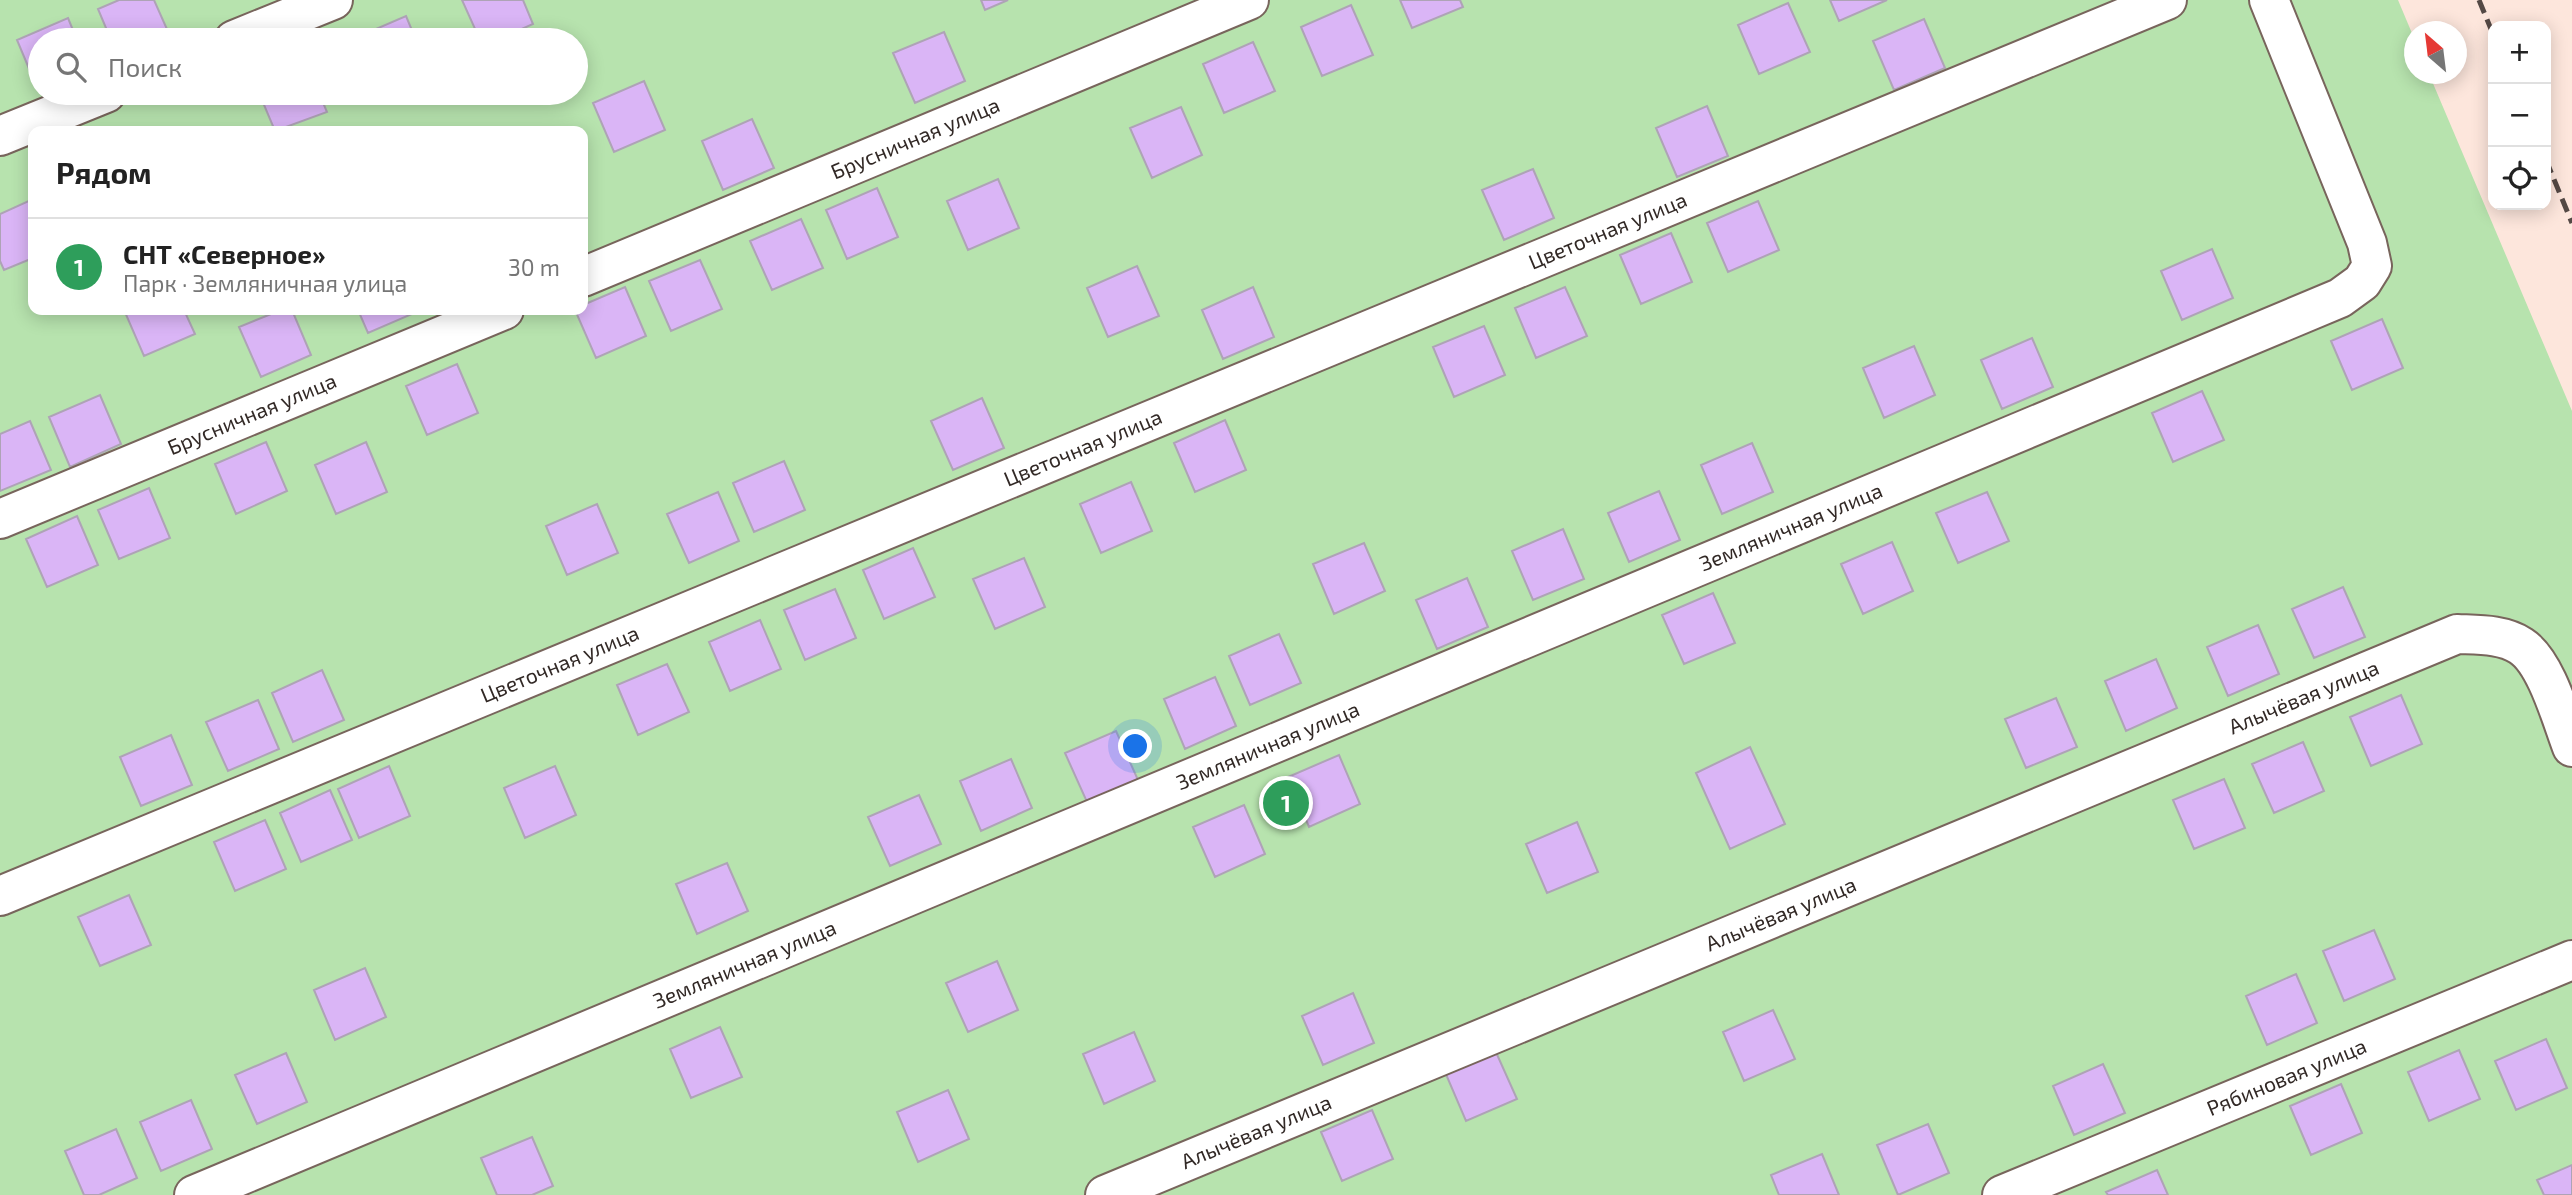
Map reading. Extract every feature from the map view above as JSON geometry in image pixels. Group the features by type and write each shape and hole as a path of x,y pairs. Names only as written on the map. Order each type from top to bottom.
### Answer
{"street":[{"path":"263,28 332,0"},
{"name":"Брусничная улица","path":"588,275 1249,0"},
{"name":"Цветочная улица","path":"0,896 2167,0"},
{"name":"Земляничная улица","path":"194,1195 2340,298 2362,282 2372,265 2367,243 2269,0"},
{"path":"0,136 76,105"},
{"name":"Брусничная улица","path":"0,519 492,315"},
{"name":"Алычёвая улица","path":"1105,1195 2457,634 2498,637 2521,645 2537,661 2572,747"},
{"name":"Рябиновая улица","path":"2002,1195 2572,960"}],"green space":[{"path":"0,0 2398,0 2407,21 2404,21 2404,84 2433,84 2572,411 2572,1195 0,1195"}],"building":[{"path":"119,0 154,0 166,28 106,28 98,9"},
{"path":"462,0 523,0 533,24 524,28 475,28"},
{"path":"981,0 1008,0 985,10"},
{"path":"1400,0 1460,0 1463,7 1412,28"},
{"path":"1830,0 1887,0 1839,21"},
{"path":"1788,3 1810,52 1759,74 1738,25"},
{"path":"1351,5 1373,55 1322,76 1301,27"},
{"path":"406,16 411,28 378,28"},
{"path":"68,18 72,28 45,28"},
{"path":"1924,19 1945,68 1894,90 1873,41"},
{"path":"944,32 965,81 915,103 893,53"},
{"path":"28,35 28,66 17,40"},
{"path":"1253,42 1275,91 1224,113 1203,64"},
{"path":"644,81 665,130 614,152 593,103"},
{"path":"264,105 324,105 327,112 289,126 273,126"},
{"path":"1707,106 1728,156 1677,177 1656,128"},
{"path":"1181,107 1202,155 1152,178 1130,128"},
{"path":"752,119 774,168 723,190 702,141"},
{"path":"1533,169 1554,218 1504,240 1482,190"},
{"path":"998,179 1019,228 968,250 947,201"},
{"path":"877,188 898,237 847,259 826,210"},
{"path":"28,201 28,260 4,270 0,261 0,214"},
{"path":"1758,201 1779,250 1728,272 1707,223"},
{"path":"801,219 823,268 772,290 750,241"},
{"path":"1671,233 1692,282 1641,304 1620,255"},
{"path":"2212,249 2233,298 2182,320 2161,271"},
{"path":"700,260 722,309 671,331 649,281"},
{"path":"1137,266 1159,316 1108,337 1087,288"},
{"path":"625,287 646,336 596,358 577,315 588,315 588,303"},
{"path":"1253,287 1274,337 1223,359 1202,310"},
{"path":"1565,287 1587,336 1536,358 1515,308"},
{"path":"126,315 186,315 195,334 144,356"},
{"path":"269,315 294,315 311,355 261,377 239,327"},
{"path":"360,315 410,315 368,333"},
{"path":"2382,319 2403,368 2352,390 2331,341"},
{"path":"1484,326 1505,375 1454,397 1433,347"},
{"path":"2032,338 2053,387 2002,409 1981,360"},
{"path":"1914,346 1935,395 1884,418 1863,368"},
{"path":"457,364 478,413 427,435 406,386"},
{"path":"2202,391 2224,440 2173,462 2152,413"},
{"path":"100,395 121,444 70,467 49,417"},
{"path":"982,398 1004,448 953,470 931,421"},
{"path":"1225,420 1246,470 1195,492 1174,443"},
{"path":"30,421 51,470 0,491 0,434"},
{"path":"266,442 287,491 236,514 215,464"},
{"path":"366,442 387,492 336,514 315,465"},
{"path":"1752,443 1773,492 1722,514 1701,465"},
{"path":"784,461 805,510 754,532 733,483"},
{"path":"1131,482 1152,531 1101,553 1080,504"},
{"path":"149,488 170,538 119,559 98,510"},
{"path":"1659,491 1680,540 1629,562 1608,513"},
{"path":"718,492 739,541 689,563 667,514"},
{"path":"1987,492 2009,541 1958,563 1936,513"},
{"path":"597,504 618,553 567,575 546,526"},
{"path":"77,516 98,565 47,587 26,539"},
{"path":"1563,529 1584,579 1533,600 1512,551"},
{"path":"1892,542 1913,591 1863,614 1841,564"},
{"path":"1364,543 1385,591 1334,614 1313,564"},
{"path":"913,548 935,597 884,619 863,570"},
{"path":"1024,558 1045,607 995,629 973,579"},
{"path":"1467,578 1488,627 1437,649 1416,600"},
{"path":"2343,587 2365,637 2314,658 2292,609"},
{"path":"835,589 856,638 805,660 784,610"},
{"path":"1713,593 1735,643 1684,664 1662,615"},
{"path":"760,620 781,669 730,691 709,642"},
{"path":"2258,625 2279,674 2228,696 2207,647"},
{"path":"1279,634 1301,683 1250,705 1229,656"},
{"path":"2156,659 2177,708 2126,731 2105,681"},
{"path":"667,664 689,712 638,735 617,685"},
{"path":"322,670 344,720 293,742 272,693"},
{"path":"1215,677 1236,726 1185,749 1164,699"},
{"path":"2401,695 2422,744 2371,766 2350,717"},
{"path":"2056,698 2077,747 2026,768 2005,719"},
{"path":"258,700 279,749 228,771 206,722"},
{"path":"1116,731 1138,780 1087,802 1065,753"},
{"path":"171,735 192,785 141,806 120,757"},
{"path":"2303,742 2324,791 2274,813 2252,764"},
{"path":"1750,747 1785,824 1730,849 1696,773"},
{"path":"1339,755 1360,804 1309,827 1288,777"},
{"path":"1011,759 1032,808 981,831 960,781"},
{"path":"389,766 410,816 359,838 338,789"},
{"path":"555,766 576,815 525,838 504,788"},
{"path":"2224,779 2245,828 2194,849 2173,800"},
{"path":"330,790 352,840 301,862 280,813"},
{"path":"919,795 941,844 890,866 868,817"},
{"path":"1244,805 1265,854 1215,877 1193,827"},
{"path":"265,820 286,869 235,891 214,842"},
{"path":"1577,822 1598,872 1547,893 1526,844"},
{"path":"727,863 748,911 697,934 676,884"},
{"path":"129,895 151,945 100,966 78,917"},
{"path":"2374,930 2395,979 2344,1001 2323,951"},
{"path":"997,961 1018,1010 968,1032 946,983"},
{"path":"365,968 386,1017 335,1040 314,990"},
{"path":"2296,974 2317,1023 2267,1045 2246,996"},
{"path":"1353,993 1374,1043 1323,1065 1302,1016"},
{"path":"1773,1010 1795,1059 1744,1081 1723,1032"},
{"path":"720,1027 742,1077 691,1098 670,1049"},
{"path":"1134,1032 1155,1081 1104,1104 1083,1054"},
{"path":"2546,1039 2567,1088 2516,1110 2495,1061"},
{"path":"1495,1050 1517,1099 1466,1121 1445,1072"},
{"path":"2459,1050 2480,1099 2429,1121 2408,1072"},
{"path":"286,1053 307,1102 257,1124 235,1075"},
{"path":"2103,1064 2125,1113 2074,1135 2053,1086"},
{"path":"2341,1084 2362,1133 2311,1155 2290,1106"},
{"path":"948,1090 969,1139 918,1162 897,1112"},
{"path":"191,1100 212,1149 161,1171 140,1122"},
{"path":"1372,1110 1393,1159 1342,1181 1321,1132"},
{"path":"1928,1124 1949,1173 1898,1195 1877,1145"},
{"path":"116,1129 137,1178 99,1195 84,1195 65,1151"},
{"path":"532,1137 553,1186 532,1195 497,1195 481,1158"},
{"path":"1822,1154 1839,1195 1779,1195 1771,1175"},
{"path":"2572,1165 2572,1195 2544,1195 2537,1180"},
{"path":"2157,1170 2168,1195 2108,1195 2106,1192"}],"railway":[{"path":"2479,0 2488,22"},
{"path":"2551,172 2572,223"}],"place":[{"name":"СНТ «Северное»","path":"1286,803"}]}
